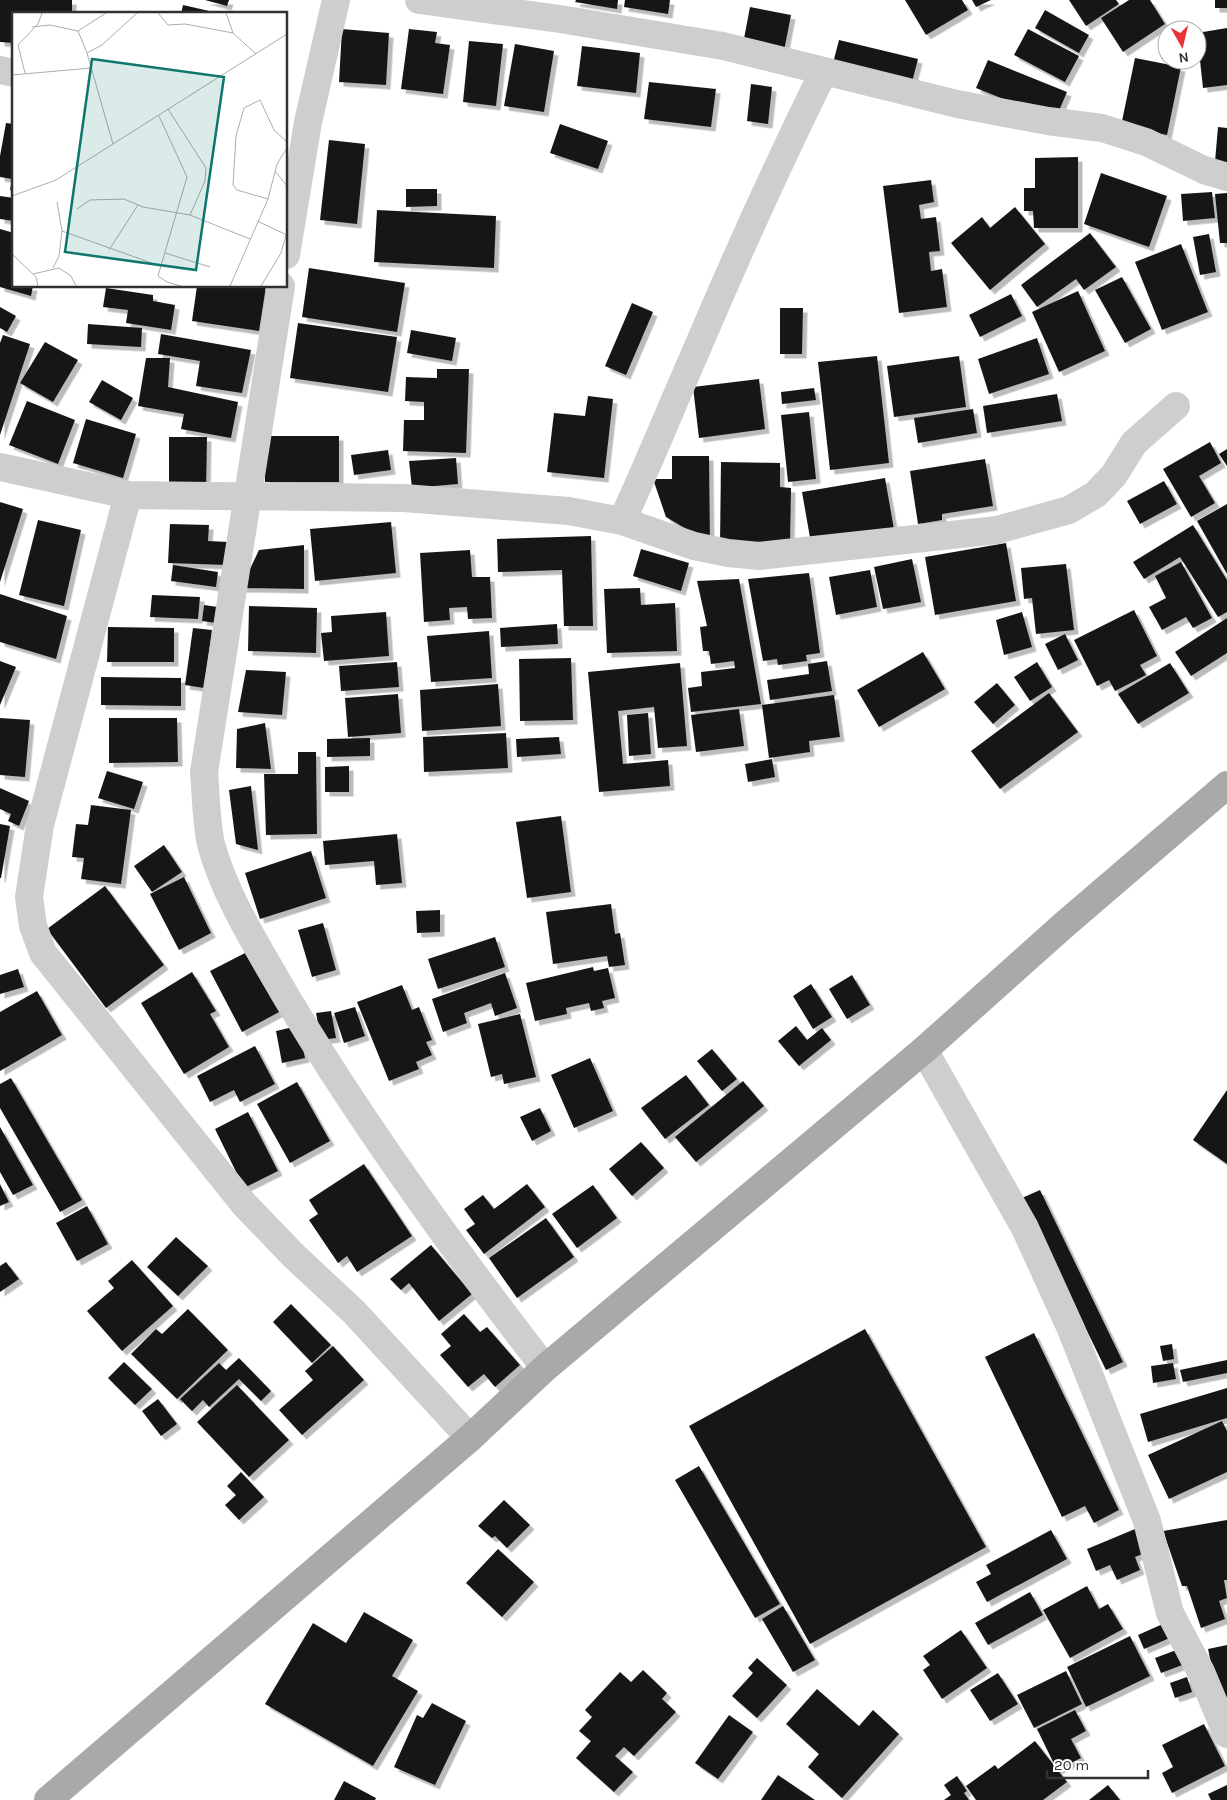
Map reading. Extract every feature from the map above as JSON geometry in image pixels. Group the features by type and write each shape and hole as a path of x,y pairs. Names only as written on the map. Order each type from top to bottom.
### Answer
{"main road":[{"path":"48,1800 470,1438 545,1368 924,1050 1227,785"}],"street":[{"path":"288,230 297,120 336,0"},
{"path":"419,0 560,19 723,46 823,73 957,104 1048,121 1102,128 1146,142 1204,170 1227,177"},
{"path":"622,521 780,160 823,73"},
{"path":"281,288 246,497 204,772 211,843 230,892 261,953 326,1064 473,1275 545,1368"},
{"path":"0,467 128,495 404,498 569,511 622,521 694,546 728,553 759,556 997,530 1069,510 1096,494 1114,475 1134,443 1176,406"},
{"path":"128,495 40,826 29,897 33,926 43,953 244,1204 293,1255 354,1312 470,1438"},
{"path":"924,1050 1025,1228 1071,1329 1147,1521 1170,1613 1225,1724"}],"building":[{"path":"0,0 72,0 72,12 12,12 12,43 0,42"},
{"path":"205,0 229,0 227,6"},
{"path":"576,0 618,0 617,9 575,2"},
{"path":"625,0 670,0 668,14 624,7"},
{"path":"905,0 962,0 968,10 926,35"},
{"path":"972,0 991,0 976,7"},
{"path":"1069,0 1116,0 1119,4 1086,26"},
{"path":"1129,0 1150,0 1162,20 1157,20 1157,29 1123,52 1101,18"},
{"path":"1215,0 1227,0 1227,8 1215,8"},
{"path":"183,5 214,12 181,12"},
{"path":"750,7 791,15 784,51 743,44"},
{"path":"1045,10 1089,35 1079,53 1035,28"},
{"path":"1227,28 1227,85 1203,88 1201,70 1207,70 1207,31"},
{"path":"342,29 389,33 386,85 339,82"},
{"path":"409,29 437,32 435,43 450,45 443,94 401,89"},
{"path":"1028,29 1079,56 1065,82 1014,55"},
{"path":"839,40 918,59 911,86 832,67"},
{"path":"469,41 503,44 496,106 463,102"},
{"path":"515,44 554,51 544,112 504,106"},
{"path":"582,46 640,53 636,93 577,86"},
{"path":"1135,58 1157,62 1157,70 1180,70 1167,135 1121,126"},
{"path":"988,60 1067,92 1055,120 976,88"},
{"path":"649,82 716,89 711,127 644,119"},
{"path":"751,84 772,87 768,124 747,121"},
{"path":"6,123 12,124 12,179 0,177 0,156"},
{"path":"560,124 608,141 598,169 550,153"},
{"path":"1218,127 1227,128 1227,174 1214,173"},
{"path":"329,140 365,144 357,224 320,220"},
{"path":"1078,157 1078,228 1034,228 1033,211 1024,211 1024,188 1035,188 1035,158"},
{"path":"1101,173 1167,196 1149,247 1084,224"},
{"path":"931,180 934,202 919,205 921,219 936,217 940,251 929,252 931,271 942,269 947,307 899,313 883,186"},
{"path":"406,189 437,189 437,206 406,207"},
{"path":"1212,192 1215,218 1183,221 1181,194"},
{"path":"1227,193 1227,243 1220,243 1215,194"},
{"path":"0,196 12,198 12,221 0,219"},
{"path":"1015,207 1045,244 990,290 951,243 982,217 990,228"},
{"path":"377,210 496,216 494,268 374,262"},
{"path":"0,229 12,232 12,288 33,288 31,296 0,287"},
{"path":"1090,233 1116,267 1084,290 1076,279 1037,307 1021,285"},
{"path":"1209,234 1216,272 1200,275 1193,237"},
{"path":"1181,244 1208,312 1162,330 1135,262"},
{"path":"309,268 405,283 397,332 302,317"},
{"path":"1122,277 1151,329 1125,343 1095,290"},
{"path":"106,288 153,295 153,301 175,305 171,330 126,323 128,310 103,307"},
{"path":"197,288 266,288 259,331 192,321"},
{"path":"1078,291 1105,351 1059,372 1032,312"},
{"path":"1011,294 1022,316 980,337 969,315"},
{"path":"632,303 653,312 626,375 605,366"},
{"path":"0,307 16,316 7,332 0,328"},
{"path":"780,308 803,308 802,354 780,354"},
{"path":"298,323 397,337 388,392 290,378"},
{"path":"88,324 142,328 141,347 87,344"},
{"path":"411,330 456,338 452,361 407,353"},
{"path":"161,334 251,350 242,393 196,386 200,361 158,354"},
{"path":"3,335 30,344 0,435 0,343"},
{"path":"1037,338 1049,374 989,394 978,359"},
{"path":"45,342 78,360 53,402 20,383"},
{"path":"877,356 889,463 830,470 818,362"},
{"path":"959,356 966,407 894,417 887,366"},
{"path":"146,358 170,358 168,387 238,402 231,438 181,429 184,414 138,406"},
{"path":"437,369 469,369 466,453 403,451 404,420 424,420 424,402 405,401 406,377 437,378"},
{"path":"759,379 765,429 699,438 693,387"},
{"path":"102,380 133,398 121,420 89,402"},
{"path":"814,388 816,400 782,404 781,392"},
{"path":"1057,394 1062,421 987,433 983,406"},
{"path":"588,396 613,399 604,478 547,472 554,413 585,416"},
{"path":"27,401 75,420 58,464 9,445"},
{"path":"973,409 977,433 918,443 914,418"},
{"path":"809,412 816,479 788,482 781,415"},
{"path":"86,419 136,434 123,478 73,463"},
{"path":"265,436 339,436 339,482 265,482"},
{"path":"169,437 207,437 206,494 169,493"},
{"path":"1210,442 1221,463 1199,476 1215,503 1191,517 1163,469"},
{"path":"1227,449 1227,466 1219,454"},
{"path":"388,450 391,470 354,475 351,455"},
{"path":"672,456 709,456 710,543 666,517 653,479 672,479"},
{"path":"456,458 458,484 412,488 409,461"},
{"path":"985,459 993,506 942,514 942,520 918,524 910,471"},
{"path":"721,462 780,463 780,487 791,488 790,545 720,544"},
{"path":"885,478 895,535 812,549 802,492"},
{"path":"1164,481 1177,504 1140,524 1127,501"},
{"path":"0,502 23,509 0,582"},
{"path":"1227,504 1227,574 1197,521"},
{"path":"38,520 81,530 64,606 19,595"},
{"path":"391,522 396,573 315,581 310,529"},
{"path":"170,524 209,525 208,541 228,542 227,565 168,563"},
{"path":"1193,525 1227,580 1227,612 1218,617 1180,557 1144,579 1133,562"},
{"path":"591,536 593,626 564,626 562,570 498,572 497,539"},
{"path":"1006,543 1016,601 935,615 925,557"},
{"path":"304,545 304,589 241,588 259,550"},
{"path":"641,549 689,563 681,591 633,576"},
{"path":"470,550 472,577 490,577 492,618 468,619 467,607 449,608 450,620 424,622 420,553"},
{"path":"912,559 921,602 883,609 874,567"},
{"path":"1181,562 1212,618 1193,628 1186,617 1162,630 1149,607 1166,598 1155,576"},
{"path":"1066,564 1074,630 1036,634 1032,598 1024,599 1021,568"},
{"path":"173,565 218,572 216,587 171,581"},
{"path":"870,570 877,607 836,615 829,577"},
{"path":"809,573 820,653 806,655 807,661 778,665 777,659 763,661 748,579"},
{"path":"739,579 761,704 691,712 688,688 702,686 701,672 735,668 734,661 711,664 709,651 703,651 700,627 707,626 697,581"},
{"path":"640,588 641,605 675,603 677,651 607,653 604,589"},
{"path":"0,594 67,616 56,659 0,642"},
{"path":"152,595 200,597 198,619 150,617"},
{"path":"204,605 218,607 216,623 202,621"},
{"path":"249,606 317,608 316,653 248,651"},
{"path":"1134,610 1157,656 1140,665 1146,675 1115,691 1109,680 1097,686 1074,640"},
{"path":"386,612 389,656 324,661 321,633 332,632 331,616"},
{"path":"1022,612 1032,647 1004,655 996,620"},
{"path":"1227,618 1227,653 1191,676 1175,652"},
{"path":"557,624 558,644 501,647 500,628"},
{"path":"108,627 174,628 174,662 107,662"},
{"path":"193,628 212,630 204,688 185,685"},
{"path":"489,631 492,678 431,682 427,636"},
{"path":"1065,634 1078,660 1058,670 1045,644"},
{"path":"923,652 945,689 879,727 857,690"},
{"path":"571,658 573,720 520,721 519,659"},
{"path":"0,661 16,667 0,705"},
{"path":"827,661 832,691 770,700 767,680 809,674 808,664"},
{"path":"397,662 399,687 341,691 339,666"},
{"path":"1037,662 1052,687 1030,701 1014,677"},
{"path":"680,663 687,746 658,748 654,707 618,711 623,764 668,760 670,786 599,792 588,672"},
{"path":"1170,663 1189,693 1138,724 1118,694"},
{"path":"246,670 286,672 282,715 238,712"},
{"path":"101,677 181,678 181,706 101,705"},
{"path":"997,683 1015,705 993,724 974,702"},
{"path":"498,684 501,726 422,731 420,690"},
{"path":"1049,693 1078,732 1000,789 971,751"},
{"path":"398,694 401,733 348,737 345,698"},
{"path":"834,695 840,737 809,741 810,752 769,758 762,705"},
{"path":"739,709 744,746 696,752 691,715"},
{"path":"648,713 651,754 629,756 627,715"},
{"path":"0,718 30,720 25,777 0,775"},
{"path":"109,718 177,718 178,762 109,763"},
{"path":"265,723 271,769 236,768 237,729"},
{"path":"506,733 508,768 424,772 423,737"},
{"path":"559,737 561,754 517,757 516,739"},
{"path":"370,738 370,756 327,757 327,739"},
{"path":"298,752 316,752 317,834 266,835 264,774 298,774"},
{"path":"772,759 775,777 748,782 745,764"},
{"path":"349,766 349,792 325,792 325,767"},
{"path":"107,771 143,782 134,809 98,798"},
{"path":"251,786 258,850 236,844 229,790"},
{"path":"0,788 29,801 19,826 8,821 11,814 0,809"},
{"path":"91,805 131,810 121,884 81,879 84,858 72,857 76,824 88,825"},
{"path":"561,816 571,892 527,898 516,822"},
{"path":"0,824 10,826 1,878 0,878"},
{"path":"397,834 402,883 376,885 374,861 325,865 323,841"},
{"path":"164,845 182,872 152,892 134,866"},
{"path":"311,851 326,898 260,919 245,873"},
{"path":"184,877 211,933 179,950 150,894"},
{"path":"105,886 164,965 106,1008 47,929"},
{"path":"611,904 615,934 620,933 625,965 609,967 607,956 553,964 546,912"},
{"path":"440,910 440,932 417,933 416,911"},
{"path":"323,923 336,970 312,977 298,930"},
{"path":"495,937 505,967 438,989 428,959"},
{"path":"249,951 281,1011 242,1032 210,971"},
{"path":"593,967 594,971 608,968 615,998 602,1001 604,1008 591,1011 589,1003 566,1008 567,1014 535,1021 526,983"},
{"path":"18,969 24,987 0,994 0,975"},
{"path":"192,972 216,1011 210,1014 229,1047 184,1074 141,1003"},
{"path":"505,973 517,1008 495,1016 491,1003 464,1013 467,1023 443,1032 432,999"},
{"path":"852,975 870,1005 847,1019 829,989"},
{"path":"811,984 832,1017 813,1029 793,996"},
{"path":"402,985 412,1010 419,1007 432,1040 426,1042 432,1055 416,1062 419,1069 389,1081 357,1002"},
{"path":"37,991 62,1035 0,1071 0,1012"},
{"path":"355,1007 365,1036 344,1043 334,1013"},
{"path":"331,1011 336,1038 321,1040 316,1013"},
{"path":"520,1014 536,1077 504,1084 502,1074 491,1077 478,1024"},
{"path":"298,1026 305,1058 282,1063 276,1031"},
{"path":"796,1026 807,1040 822,1028 831,1040 799,1066 778,1041"},
{"path":"255,1046 275,1084 240,1102 234,1090 210,1102 197,1076"},
{"path":"712,1049 737,1079 722,1091 697,1061"},
{"path":"590,1058 613,1111 574,1128 551,1075"},
{"path":"686,1075 709,1105 665,1139 641,1108"},
{"path":"11,1078 82,1200 60,1212 0,1108 0,1084"},
{"path":"743,1081 764,1106 696,1162 675,1137"},
{"path":"297,1082 330,1141 290,1163 257,1104"},
{"path":"1227,1090 1227,1164 1193,1140"},
{"path":"540,1108 551,1131 532,1141 520,1117"},
{"path":"248,1112 278,1171 244,1188 215,1129"},
{"path":"0,1127 33,1185 13,1195 0,1172"},
{"path":"641,1142 664,1168 632,1196 609,1169"},
{"path":"364,1164 412,1236 357,1272 347,1256 338,1263 309,1220 318,1214 309,1200"},
{"path":"0,1184 9,1202 0,1206"},
{"path":"527,1184 545,1207 484,1254 466,1230 475,1224 464,1209 483,1195 494,1209"},
{"path":"593,1185 617,1218 577,1248 552,1214"},
{"path":"1040,1190 1123,1362 1106,1370 1022,1198"},
{"path":"87,1206 108,1244 77,1261 56,1223"},
{"path":"546,1218 574,1257 517,1298 489,1258"},
{"path":"176,1237 208,1266 178,1296 147,1267"},
{"path":"431,1245 472,1294 439,1321 409,1283 401,1290 390,1279"},
{"path":"132,1260 173,1306 122,1351 87,1311 114,1288 108,1281"},
{"path":"6,1262 19,1279 0,1292 0,1266"},
{"path":"291,1304 331,1345 312,1363 273,1322"},
{"path":"188,1309 228,1350 177,1399 131,1354 156,1329 162,1334"},
{"path":"464,1314 480,1332 487,1327 520,1365 495,1387 484,1374 468,1387 440,1355 451,1346 441,1334"},
{"path":"865,1329 986,1547 810,1644 689,1426"},
{"path":"1034,1333 1119,1510 1094,1523 1085,1506 1062,1517 985,1357"},
{"path":"1172,1344 1174,1359 1163,1361 1160,1346"},
{"path":"333,1346 364,1380 302,1435 279,1410 313,1380 305,1371"},
{"path":"239,1358 271,1391 261,1401 239,1379 209,1407 203,1400 192,1411 180,1399 219,1363 226,1370"},
{"path":"1227,1360 1227,1373 1183,1382 1180,1370"},
{"path":"124,1362 152,1389 135,1405 108,1378"},
{"path":"1173,1363 1176,1379 1153,1383 1151,1366"},
{"path":"237,1385 289,1440 249,1477 197,1422"},
{"path":"1227,1388 1227,1418 1148,1442 1140,1414"},
{"path":"158,1399 177,1424 161,1436 142,1411"},
{"path":"1222,1421 1227,1431 1227,1472 1169,1499 1148,1455"},
{"path":"699,1466 780,1604 755,1618 675,1480"},
{"path":"241,1472 264,1497 239,1520 225,1505 236,1495 227,1486"},
{"path":"504,1500 530,1525 507,1548 495,1536 492,1538 478,1526"},
{"path":"1227,1520 1227,1580 1224,1580 1227,1598 1219,1601 1225,1619 1201,1628 1187,1586 1182,1586 1163,1531"},
{"path":"1135,1529 1145,1553 1135,1557 1140,1570 1117,1580 1110,1565 1096,1571 1087,1549"},
{"path":"1051,1530 1067,1559 987,1602 976,1582 991,1574 986,1565"},
{"path":"498,1549 534,1582 502,1617 466,1583"},
{"path":"1087,1586 1099,1609 1108,1604 1123,1629 1070,1658 1043,1610"},
{"path":"1030,1592 1043,1615 988,1645 975,1623"},
{"path":"783,1606 815,1660 793,1672 762,1619"},
{"path":"364,1612 413,1640 392,1676 418,1691 373,1766 265,1704 313,1623 346,1643"},
{"path":"1165,1623 1172,1637 1144,1649 1138,1635"},
{"path":"961,1630 987,1668 942,1699 923,1670 930,1665 923,1656"},
{"path":"1130,1636 1150,1676 1086,1707 1067,1667"},
{"path":"1227,1645 1227,1700 1219,1702 1208,1649"},
{"path":"1179,1649 1185,1664 1161,1673 1155,1658"},
{"path":"757,1658 787,1685 757,1718 732,1696 753,1673 748,1668"},
{"path":"643,1670 667,1693 662,1699 676,1712 634,1756 624,1747 615,1756 633,1772 614,1792 576,1758 591,1741 579,1731 592,1717 585,1710 620,1672 631,1682"},
{"path":"1066,1671 1082,1704 1034,1728 1017,1695"},
{"path":"998,1673 1018,1704 990,1721 970,1690"},
{"path":"1187,1677 1192,1692 1175,1698 1170,1683"},
{"path":"817,1689 859,1726 873,1710 899,1734 842,1798 808,1767 819,1754 786,1724"},
{"path":"432,1703 466,1721 435,1785 394,1767 417,1715 423,1718"},
{"path":"1075,1710 1086,1731 1071,1739 1081,1758 1057,1770 1037,1729"},
{"path":"729,1715 753,1732 718,1779 695,1763"},
{"path":"1204,1724 1225,1766 1172,1793 1162,1773 1173,1767 1162,1745"},
{"path":"1035,1741 1067,1782 1043,1800 976,1800 966,1786 995,1765 998,1769"},
{"path":"778,1775 815,1800 761,1800"},
{"path":"957,1776 967,1791 964,1793 969,1800 944,1800 951,1795 944,1785"},
{"path":"344,1781 376,1798 375,1800 334,1800"},
{"path":"1108,1785 1120,1800 1089,1800"},
{"path":"1227,1785 1227,1800 1211,1800 1208,1794"}]}
